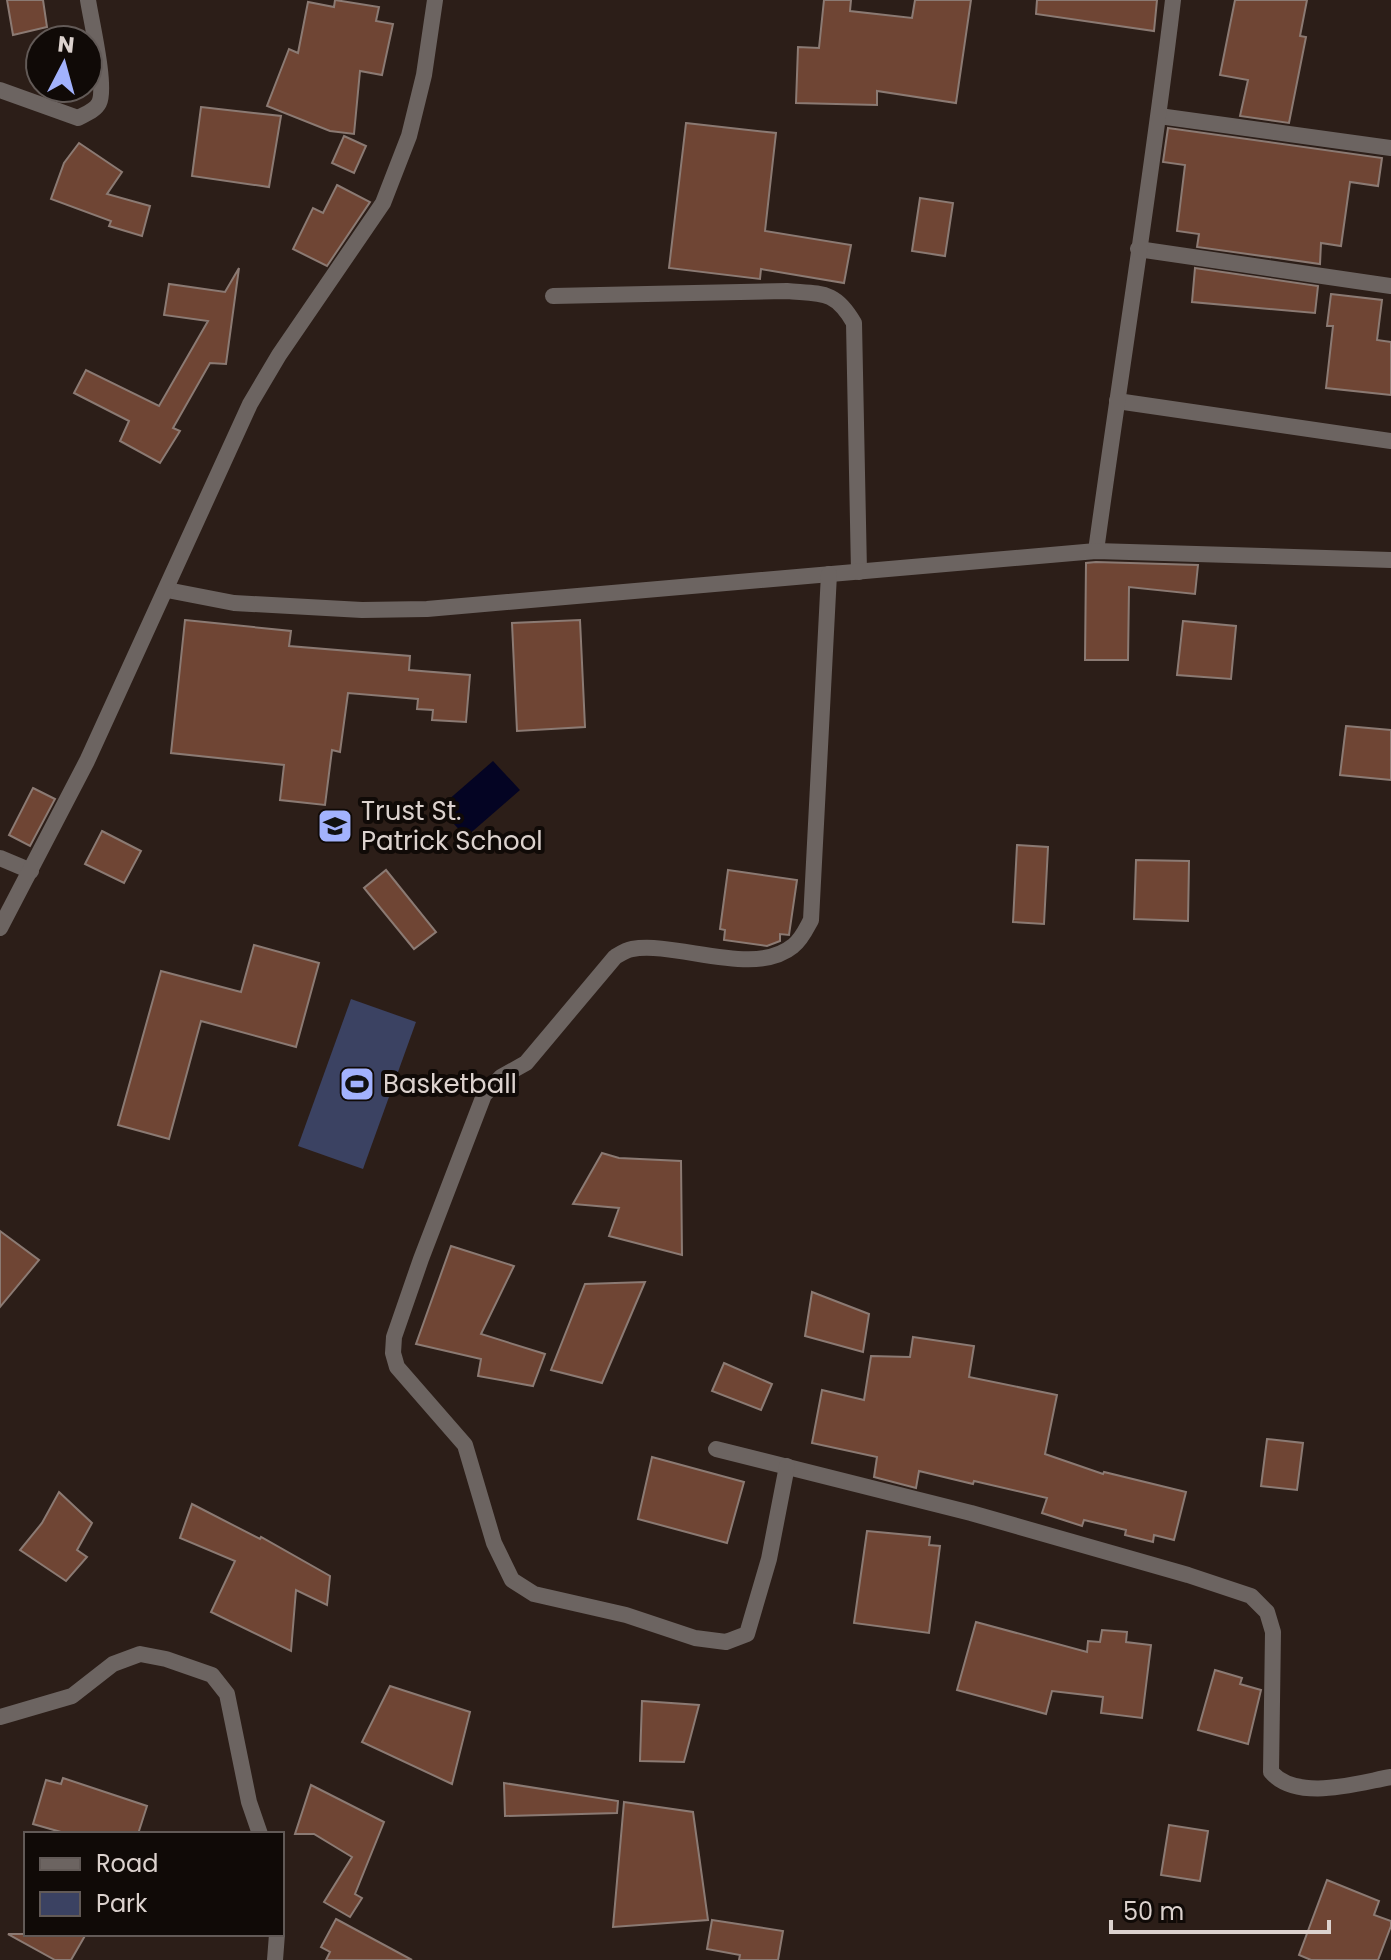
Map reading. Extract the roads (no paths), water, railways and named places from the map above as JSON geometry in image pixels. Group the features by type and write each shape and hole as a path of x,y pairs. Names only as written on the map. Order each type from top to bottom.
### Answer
{"street":[{"path":"0,90 78,118 91,112 99,103 102,87 88,0"},
{"path":"0,928 87,761 250,404 387,193 409,136 424,75 435,0"},
{"path":"1096,551 1173,0"},
{"path":"1159,116 1391,148"},
{"path":"1138,249 1391,286"},
{"path":"553,296 787,291 824,294 843,303 854,323 859,572"},
{"path":"1117,401 1391,441"},
{"path":"167,590 250,604 362,610 427,609 1096,551 1391,560"},
{"path":"787,1466 759,1601 747,1634 726,1642 695,1638 626,1615 534,1594 512,1580 494,1543 465,1445 397,1367 393,1353 394,1337 416,1272 484,1095 501,1077 526,1063 615,957 630,949 647,948 737,958 764,957 791,948 802,937 811,920 829,574"},
{"path":"0,858 31,871"},
{"path":"716,1449 971,1513 1251,1596 1267,1612 1273,1632 1271,1772 1285,1783 1318,1788 1391,1777"},
{"path":"0,1717 72,1696 113,1664 140,1654 166,1659 212,1675 227,1694 249,1802 259,1832"},
{"path":"275,1960 277,1936"}],"place":[{"name":"Trust St. Patrick School","path":"335,826"},
{"name":"Basketball","path":"357,1084"}]}
